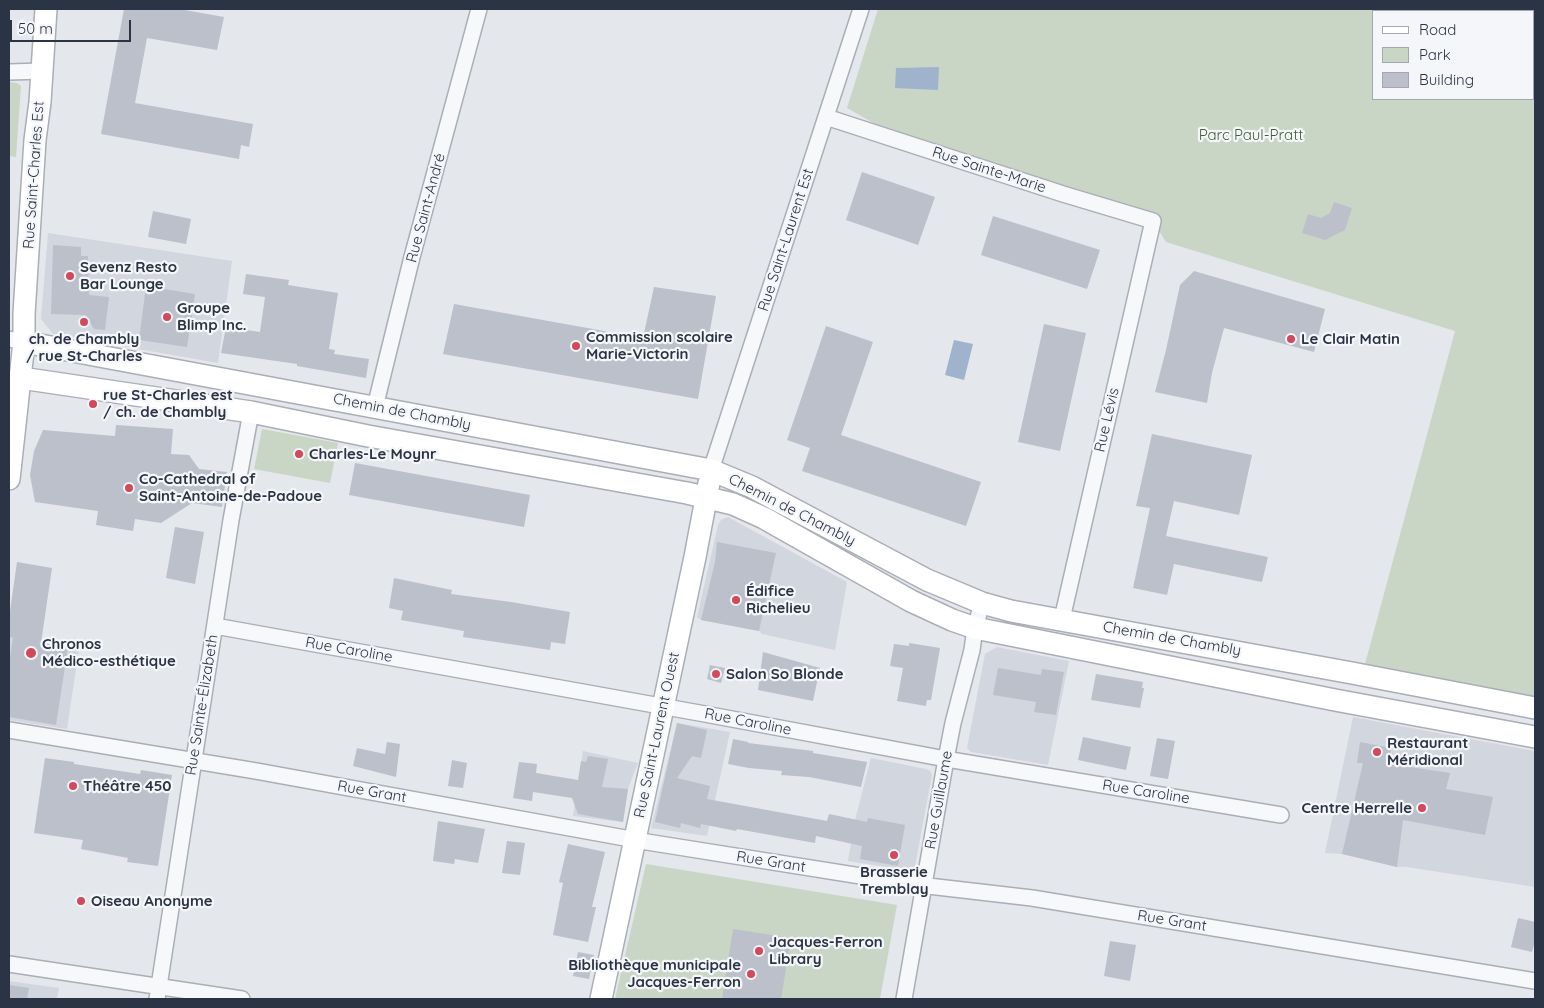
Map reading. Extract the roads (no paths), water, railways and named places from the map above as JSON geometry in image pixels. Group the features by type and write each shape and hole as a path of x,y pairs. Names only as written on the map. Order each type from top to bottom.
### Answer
{"main road":[{"name":"Rue Saint-Charles Est","path":"10,466 21,378 16,340 24,314 35,140 46,9"},
{"name":"Chemin de Chambly","path":"16,340 711,470 752,487 927,580 982,603 1011,611 1535,708"},
{"name":"Chemin de Chambly","path":"21,378 251,412 368,436 706,497 733,504 764,518 912,601 952,620 975,628 1335,700 1535,737"},
{"name":"Rue Saint-Laurent Ouest","path":"601,999 711,470"}],"street":[{"name":"Rue Saint-André","path":"375,407 412,257 479,9"},
{"name":"Rue Saint-Laurent Est","path":"711,470 861,9"},
{"path":"9,72 42,71"},
{"name":"Rue Sainte-Marie","path":"826,117 1058,193 1153,221"},
{"name":"Rue Lévis","path":"1062,619 1153,221"},
{"name":"Rue Sainte-Élizabeth","path":"158,993 215,626 251,412"},
{"name":"Rue Guillaume","path":"904,999 953,723 982,603"},
{"name":"Rue Caroline","path":"215,626 946,759 1281,815"},
{"name":"Rue Grant","path":"9,730 634,839 924,886 1041,900 1535,981"},
{"path":"9,964 158,993 242,999"}],"water":[{"path":"939,67 938,90 895,88 896,68"},
{"path":"954,340 973,344 964,380 945,375"}],"place":[{"name":"Sevenz Resto Bar Lounge","path":"70,276"},
{"name":"Groupe Blimp Inc.","path":"167,317"},
{"name":"ch. de Chambly / rue St-Charles","path":"84,322"},
{"name":"Le Clair Matin","path":"1291,339"},
{"name":"Commission scolaire Marie-Victorin","path":"576,346"},
{"name":"rue St-Charles est / ch. de Chambly","path":"93,404"},
{"name":"Charles-Le Moynr","path":"299,454"},
{"name":"Co-Cathedral of Saint-Antoine-de-Padoue","path":"129,488"},
{"name":"Édifice Richelieu","path":"736,600"},
{"name":"Chronos Médico-esthétique","path":"31,653"},
{"name":"Salon So Blonde","path":"716,674"},
{"name":"Restaurant Méridional","path":"1377,752"},
{"name":"Théâtre 450","path":"73,786"},
{"name":"Centre Herrelle","path":"1422,808"},
{"name":"Brasserie Tremblay","path":"894,855"},
{"name":"Oiseau Anonyme","path":"81,901"},
{"name":"Jacques-Ferron Library","path":"759,951"},
{"name":"Bibliothèque municipale Jacques-Ferron","path":"751,974"}],"park label":[{"name":"Parc Paul-Pratt","path":"1251,135"}]}
